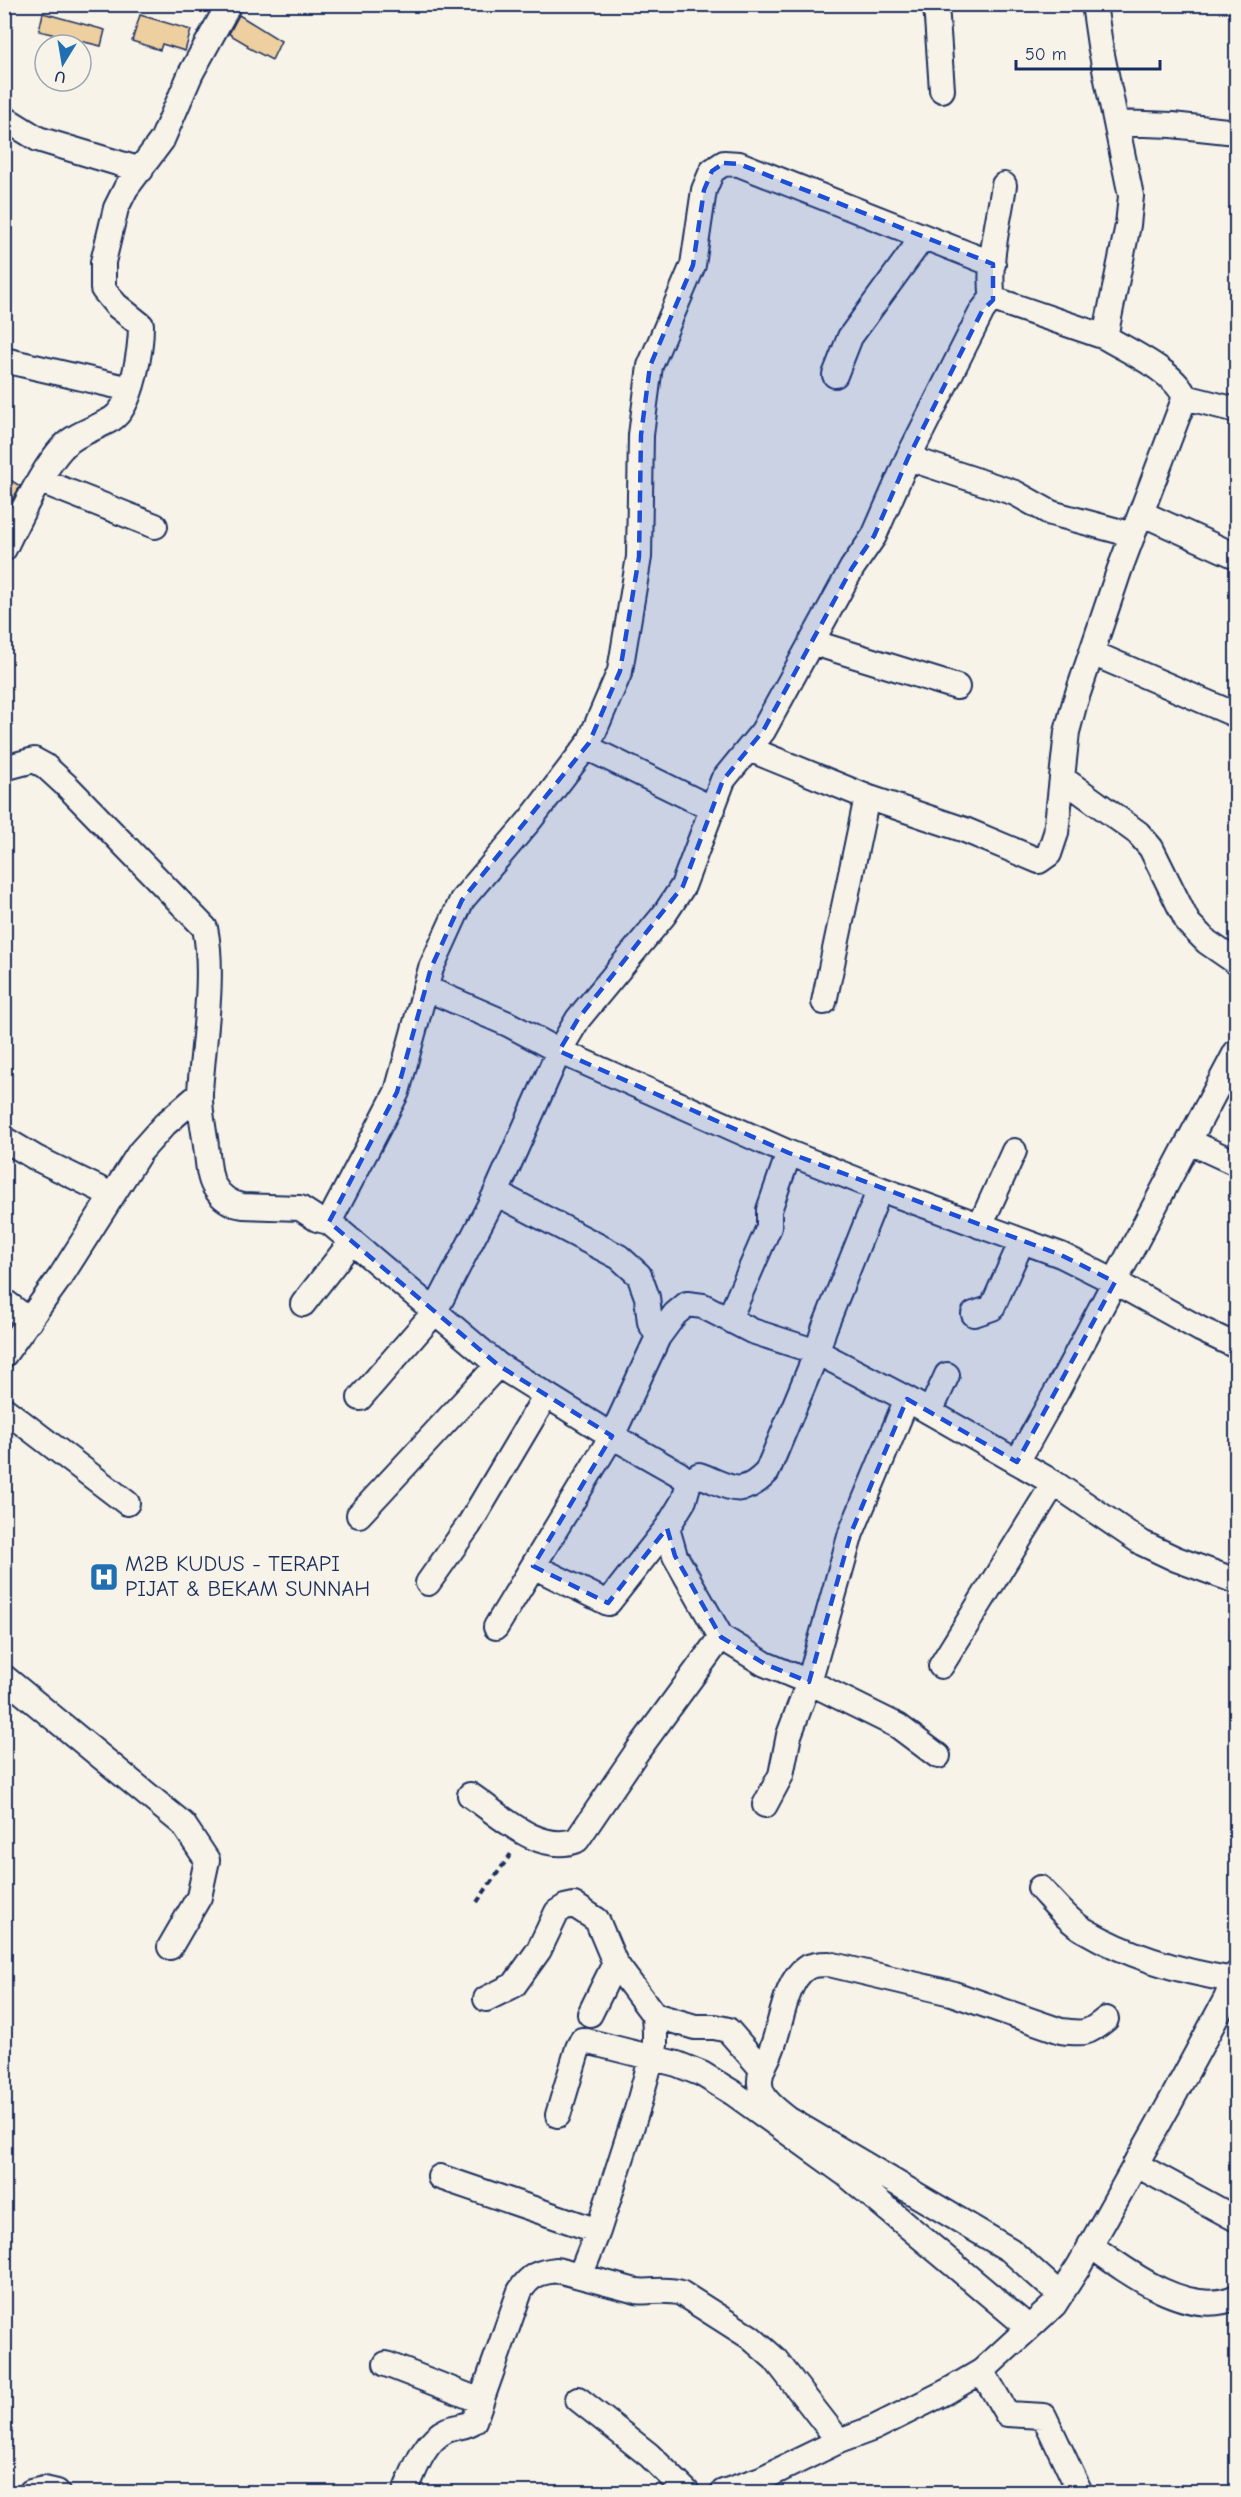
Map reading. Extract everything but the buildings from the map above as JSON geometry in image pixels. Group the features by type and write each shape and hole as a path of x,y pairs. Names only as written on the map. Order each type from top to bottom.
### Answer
{"street":[{"path":"4,549 12,511 41,481 58,452 68,442 115,417 130,389 141,325 116,305 103,290 102,262 116,208 126,188 162,140 191,73 229,4"},
{"path":"936,4 942,90"},
{"path":"1094,4 1100,45 1131,196 1128,225 1105,337"},
{"path":"4,118 38,139 141,170"},
{"path":"1117,123 1172,125 1236,132"},
{"path":"329,1222 397,1092 431,968 462,900 530,820 586,747 620,671 639,557 641,435 650,366 693,265 705,190 712,171 724,163 739,164 993,264"},
{"path":"993,300 991,286 993,264 1004,185"},
{"path":"835,375 850,337 923,237"},
{"path":"749,749 867,797 965,830 1039,861 1049,854 1056,833 1067,732 1119,571 1185,397 1182,389 1152,365 1105,337 993,300"},
{"path":"360,1398 434,1313 496,1193 559,1051 578,1019 664,915 683,886 723,780 763,731 852,568 874,536 908,458 982,311 993,300"},
{"path":"4,360 130,389"},
{"path":"1185,397 1236,410"},
{"path":"908,458 1015,493 1051,513 1137,524 1236,556"},
{"path":"41,481 155,526"},
{"path":"811,642 957,687"},
{"path":"1092,653 1236,715"},
{"path":"586,747 713,809"},
{"path":"4,768 34,760 45,766 205,928 208,943 207,999 200,1094 213,1185 225,1200 233,1205 300,1208 310,1212 317,1219 329,1222 498,1365 689,1482"},
{"path":"1062,778 1138,832 1151,848 1188,923 1207,942 1236,962"},
{"path":"824,1002 867,797"},
{"path":"425,988 508,1024 559,1051 789,1153 1061,1255 1236,1346"},
{"path":"1017,1462 1190,1142 1236,1052"},
{"path":"4,1355 30,1321 151,1139 200,1094"},
{"path":"4,1139 36,1158 112,1195"},
{"path":"1190,1142 1236,1163"},
{"path":"980,1226 1014,1152"},
{"path":"729,1320 769,1227 769,1210 789,1153"},
{"path":"533,1566 608,1603 667,1528 684,1500 689,1482 699,1476 739,1490 754,1485 767,1472 817,1352 880,1189"},
{"path":"496,1193 619,1257 632,1267 639,1275 644,1287 650,1322 658,1337"},
{"path":"303,1304 352,1241"},
{"path":"974,1314 992,1308 1022,1241"},
{"path":"4,1301 30,1321"},
{"path":"496,1627 612,1436 658,1337 675,1314 687,1304 703,1306 752,1331 817,1352 907,1399 1054,1483 1142,1543 1176,1559 1236,1581"},
{"path":"359,1515 498,1365"},
{"path":"930,1412 947,1375"},
{"path":"428,1583 469,1525 546,1395"},
{"path":"765,1805 781,1774 789,1735 809,1682 851,1533 907,1399"},
{"path":"4,1409 127,1503"},
{"path":"940,1666 1054,1483"},
{"path":"667,1528 675,1556 722,1637 765,1664 903,1719 938,1756"},
{"path":"470,1795 534,1839 552,1844 566,1844 577,1840 636,1753 722,1637"},
{"path":"4,1677 183,1824 207,1860 198,1897 170,1947"},
{"path":"723,2493 761,2479 839,2441 905,2414 982,2371 1054,2305 1233,1989 1145,1958 1082,1930 1040,1888"},
{"path":"486,1999 514,1985 539,1950 557,1912 574,1905 597,1920 615,1963 654,2014 695,2027 715,2027 728,2030 762,2069"},
{"path":"590,2014 615,1963"},
{"path":"1060,2295 1010,2250 788,2119 763,2095 759,2084 762,2069 772,2048 791,1988 806,1968 817,1964 829,1964 951,1994 1061,2031 1080,2034 1091,2031 1106,2019"},
{"path":"580,2276 598,2231 637,2110 655,2045 654,2014"},
{"path":"558,2115 582,2040 651,2056 702,2074 733,2093 847,2175 1029,2328"},
{"path":"1135,2164 1236,2219"},
{"path":"440,2177 598,2231"},
{"path":"1090,2245 1121,2268 1169,2295 1214,2304 1236,2297"},
{"path":"405,2493 418,2461 432,2441 445,2430 467,2426 474,2421 520,2291 528,2279 545,2271 558,2270 648,2293 670,2290 681,2293 750,2337 775,2359 839,2441"},
{"path":"386,2364 481,2401"},
{"path":"982,2371 1007,2414 1044,2416 1080,2493"},
{"path":"578,2398 649,2455 687,2493"},
{"path":"30,2493 44,2489 57,2493"}],"path":[{"path":"477,1902 526,1833"}],"highlighted area":[{"path":"724,163 739,164 993,264 993,300 982,311 908,458 874,536 852,568 763,731 723,780 683,886 578,1019 559,1051 789,1153 1061,1255 1115,1282 1017,1462 907,1399 851,1533 809,1682 765,1664 721,1637 675,1556 667,1528 608,1603 533,1566 612,1436 498,1365 329,1222 397,1092 431,968 462,900 589,743 620,671 639,557 641,435 650,366 693,265 704,190 712,171"}],"place":[{"name":"M2B KUDUS - TERAPI PIJAT & BEKAM SUNNAH","path":"104,1577"}]}
